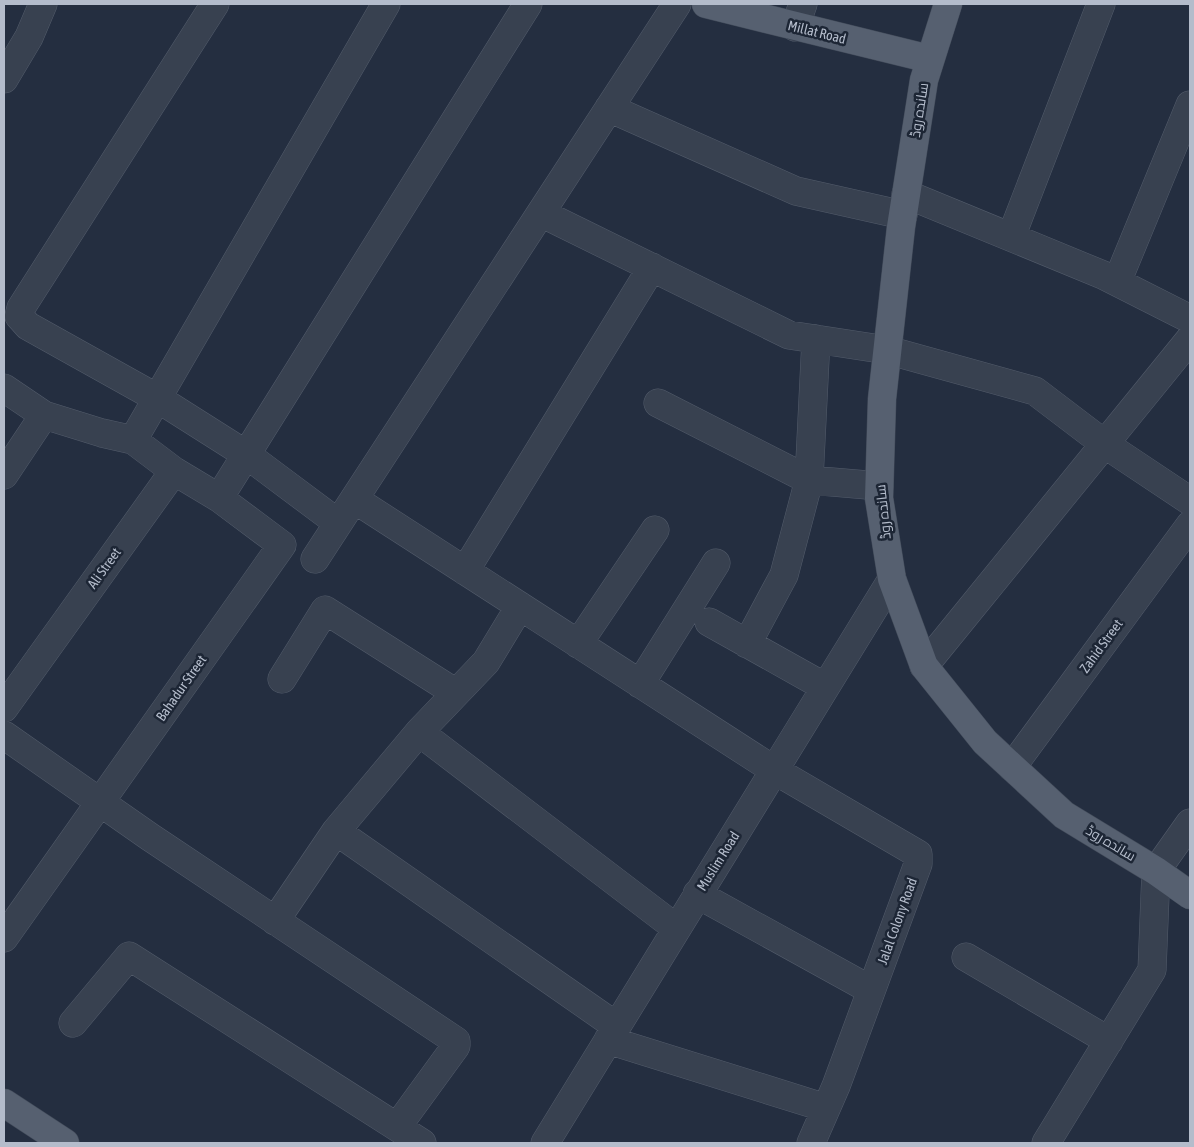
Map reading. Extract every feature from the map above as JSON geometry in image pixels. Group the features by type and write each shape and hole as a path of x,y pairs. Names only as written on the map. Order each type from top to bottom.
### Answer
{"main road":[{"name":"ساندہ روڈ","path":"948,4 924,80 905,204 882,399 879,486 892,579 924,666 985,742 1064,815 1190,894"},
{"name":"Millat Road","path":"715,5 799,15 930,59"},
{"path":"4,1104 65,1143"}],"street":[{"path":"4,79 29,37 43,4"},
{"path":"215,4 21,308 19,316 28,326 157,398 247,455 338,523"},
{"path":"133,440 386,4"},
{"path":"219,498 528,4"},
{"path":"315,559 677,4"},
{"path":"1011,237 1101,4"},
{"path":"1117,282 1190,105"},
{"path":"609,108 796,191 905,204 1011,237 1117,282 1190,319"},
{"path":"540,212 789,335 887,350 1035,391 1106,444 1190,501"},
{"path":"464,571 652,267"},
{"path":"924,666 1106,444 1190,338"},
{"path":"747,644 784,575 810,480 816,339"},
{"path":"4,388 44,415 102,433 133,440 174,471"},
{"path":"658,403 810,480 879,486"},
{"path":"4,476 44,415"},
{"name":"Bahadur Street","path":"4,938 282,545 219,498 174,471"},
{"name":"Ali Street","path":"4,708 174,471"},
{"path":"354,499 774,770"},
{"name":"Zahid Street","path":"1012,767 1190,525"},
{"path":"578,644 655,530"},
{"path":"640,684 716,563"},
{"name":"Muslim Road","path":"555,1140 612,1033 892,579"},
{"path":"275,921 336,831 419,732 486,662 520,606"},
{"path":"282,679 325,610 456,693"},
{"path":"709,622 825,687"},
{"path":"419,732 676,928"},
{"path":"4,734 150,837 456,1041 456,1046 397,1127"},
{"name":"Jalal Colony Road","path":"774,770 918,854 918,864 811,1143"},
{"path":"1046,1143 1152,970 1156,871 1190,823"},
{"path":"336,831 612,1033 826,1108"},
{"path":"697,894 871,990"},
{"path":"73,1023 129,956 422,1143"},
{"path":"966,957 1109,1041"}]}
